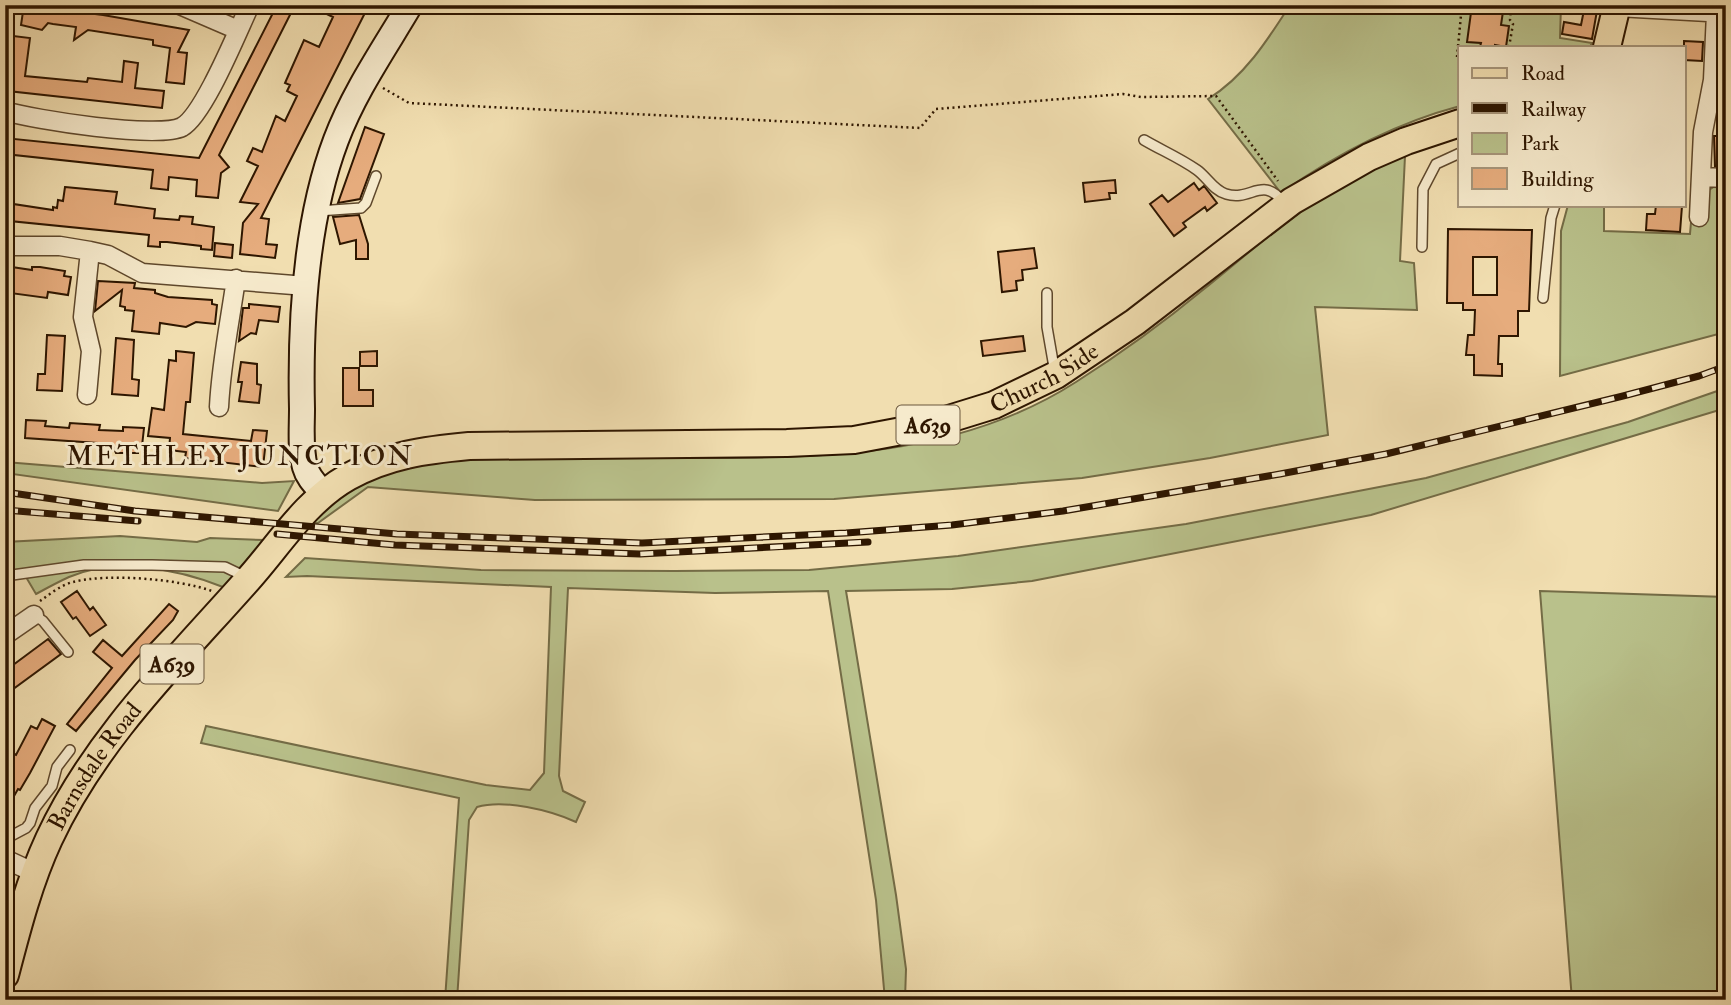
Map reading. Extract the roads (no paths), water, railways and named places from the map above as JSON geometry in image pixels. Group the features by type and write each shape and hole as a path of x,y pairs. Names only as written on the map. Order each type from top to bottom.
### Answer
{"main road":[{"path":"323,493 308,475 303,450 302,338 306,286 317,211 322,183 350,107 410,5"},
{"path":"1607,46 1617,6"},
{"name":"Church Side","path":"323,493 366,467 422,450 470,446 855,440 923,427 994,405 1056,375 1135,322 1289,203 1369,156 1458,124"},
{"name":"Barnsdale Road","path":"5,975 35,873 60,816 99,752 128,714 323,493"}],"street":[{"path":"180,5 238,30"},
{"path":"5,111 58,122 160,132 183,127 202,103 250,5"},
{"path":"1617,6 1721,13 1713,80 1703,132 1699,217"},
{"path":"1702,177 1726,178"},
{"path":"5,246 60,246 90,251 108,255 142,273 306,286"},
{"path":"88,395 91,351 83,317 90,251"},
{"path":"219,407 220,375 227,349 236,279"},
{"path":"5,635 34,615"},
{"path":"5,859 35,873"}],"lane":[{"path":"1144,140 1189,165 1224,194 1268,189 1289,203"},
{"path":"1422,247 1423,189 1436,164 1458,154"},
{"path":"317,211 361,208 366,203 376,176"},
{"path":"1543,298 1551,218 1556,206"},
{"path":"1047,293 1047,327 1056,375"},
{"path":"5,576 84,565 152,565 225,567 249,578"},
{"path":"34,615 43,621 68,653"},
{"path":"5,845 11,836 30,823 35,808 52,786 62,757 70,750"}],"railway":[{"path":"5,492 135,511 397,534 642,543 846,533 952,525 1063,511 1386,454 1623,396 1726,366"},
{"path":"5,510 138,521"},
{"path":"277,534 395,545 640,554 868,542"}],"district":[{"name":"METHLEY JUNCTION","path":"240,455"}]}
